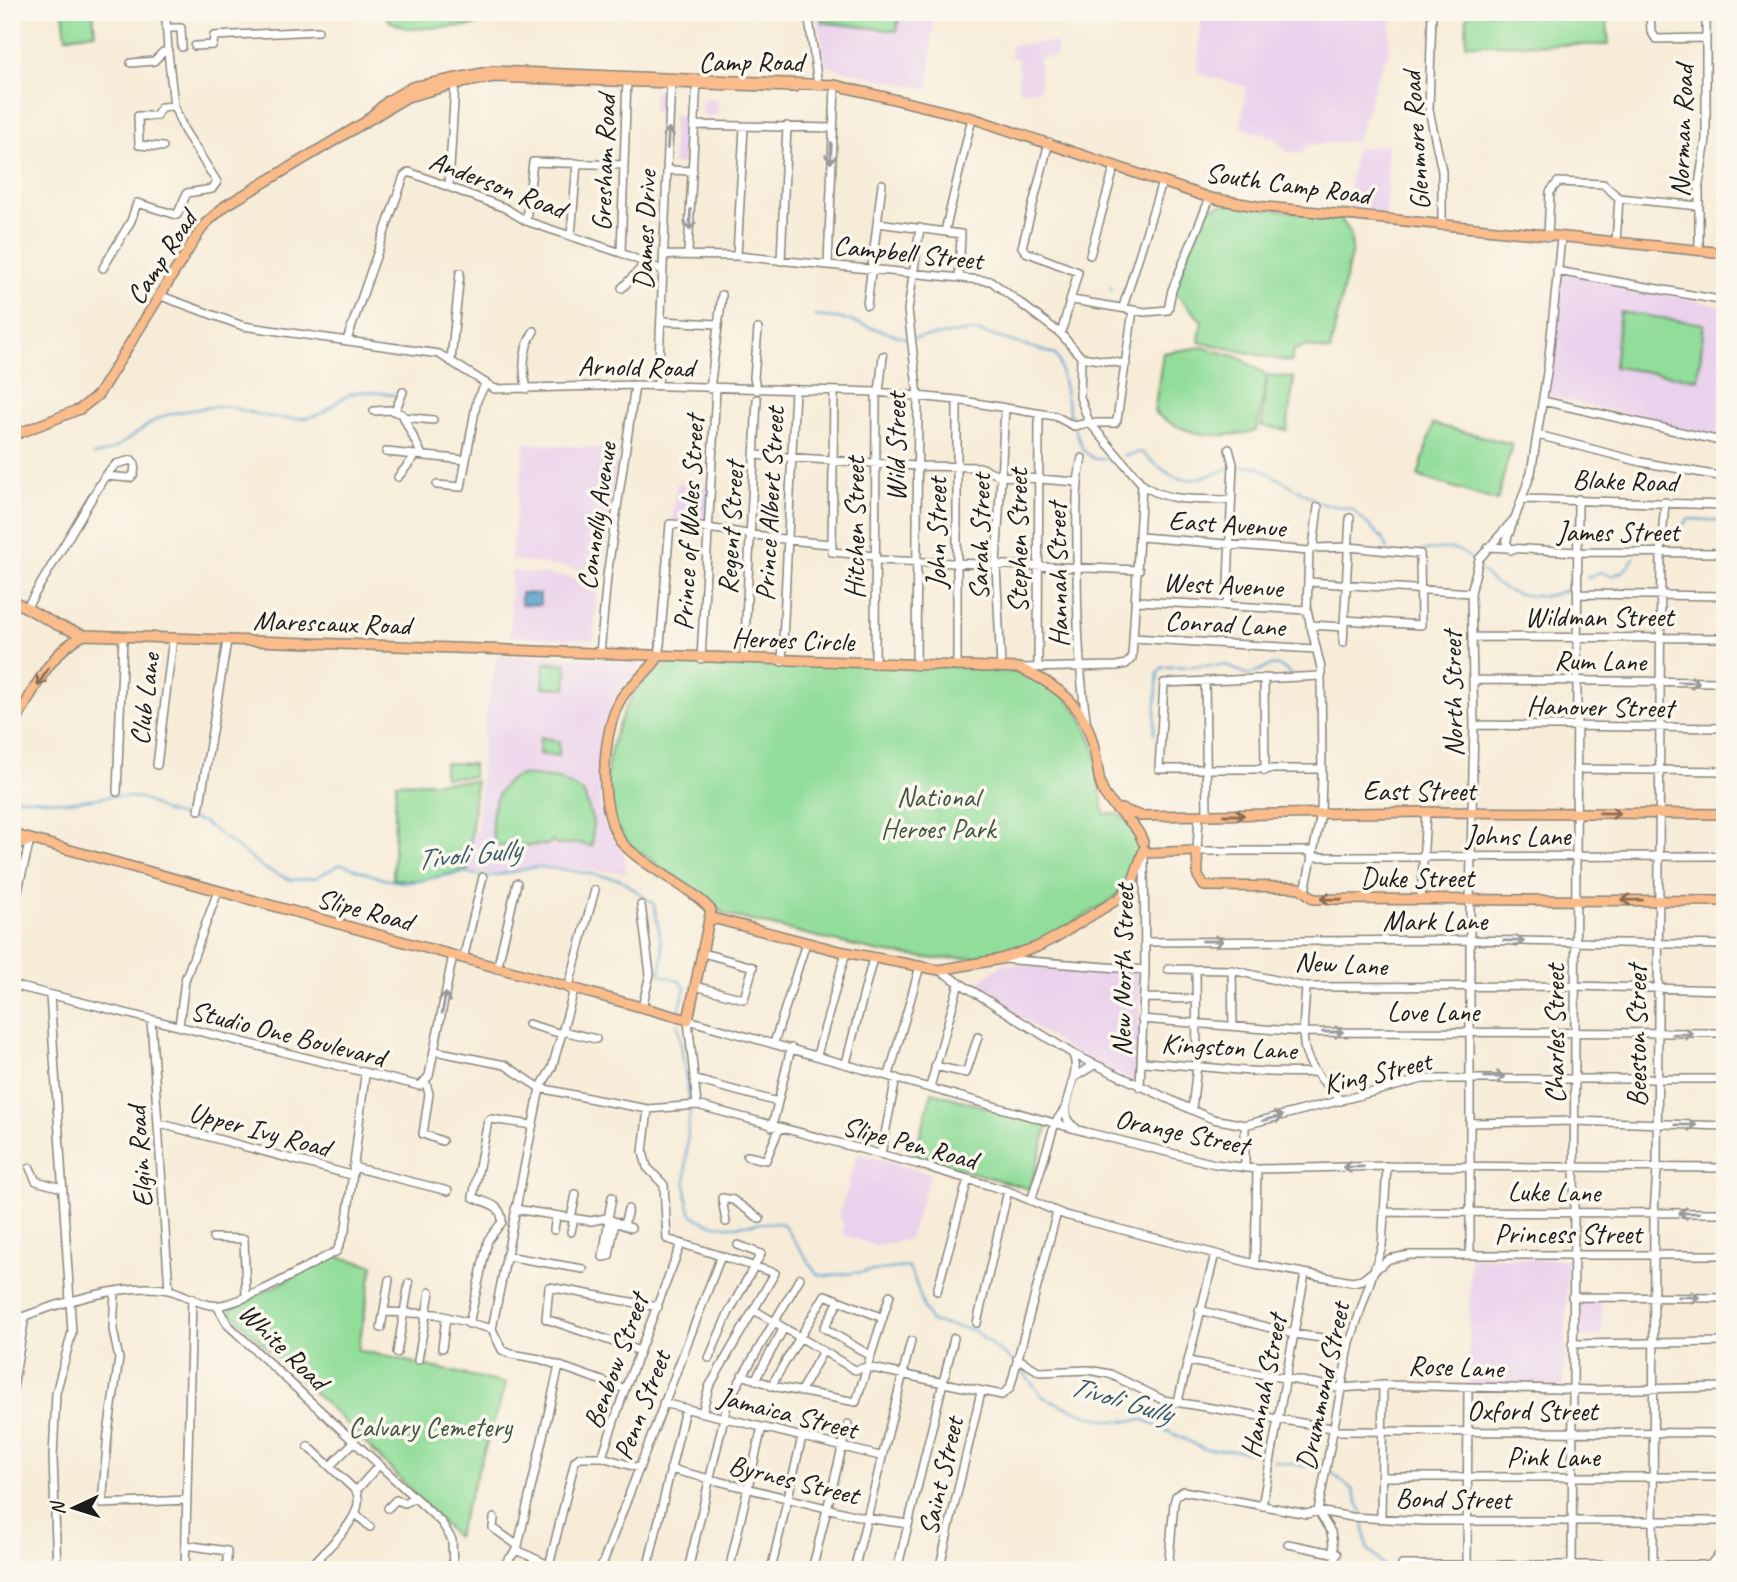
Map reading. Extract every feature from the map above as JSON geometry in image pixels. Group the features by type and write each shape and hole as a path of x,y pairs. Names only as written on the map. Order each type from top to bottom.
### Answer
{"main road":[{"name":"Camp Road","path":"368,119 387,101 423,84 493,71 571,77"},
{"name":"Camp Road","path":"12,436 90,402 118,367 205,223 225,206 368,119 417,93 494,77 671,80 772,87 818,85"},
{"name":"South Camp Road","path":"818,85 835,85 972,118 1210,198 1256,206 1442,226 1725,253"},
{"name":"Marescaux Road","path":"12,600 57,625 84,635 659,657"},
{"path":"12,729 60,650 64,636 57,625"},
{"path":"60,650 84,635"},
{"name":"Heroes Circle","path":"659,657 1019,668 1078,699 1086,719 1105,795 1132,823 1143,842"},
{"path":"659,657 630,687 613,715 607,747 605,803 626,846 711,910 716,921 703,953 688,1020"},
{"name":"East Street","path":"1117,809 1141,816 1426,812 1725,814"},
{"path":"716,921 873,958 939,970 1001,959 1037,947 1120,898 1133,881 1144,853 1141,816"},
{"name":"Slipe Road","path":"12,834 688,1020"},
{"name":"Slipe Road","path":"12,841 23,843 30,840"},
{"path":"1144,853 1197,851"},
{"name":"Duke Street","path":"1197,851 1198,876 1204,886 1291,887 1305,891 1314,899 1725,901"}],"street":[{"path":"103,268 131,221 137,203 177,215 187,193 212,188 217,182 184,130 174,106 166,19 156,12"},
{"path":"808,12 818,85"},
{"name":"Glenmore Road","path":"1432,12 1429,110 1441,171 1442,226"},
{"path":"1650,12 1651,31 1656,39 1705,38"},
{"name":"Norman Road","path":"1699,250 1699,206 1706,140 1706,12"},
{"path":"166,28 181,28 182,47"},
{"path":"195,46 213,45 214,36 318,30"},
{"path":"131,63 153,61 163,52 168,52"},
{"name":"Gresham Road","path":"621,253 627,79"},
{"name":"Dames Drive","path":"658,385 671,80"},
{"path":"663,255 688,253 697,81"},
{"path":"449,185 455,84"},
{"path":"828,264 835,85"},
{"path":"163,147 139,145 138,116 156,116 161,107 174,106"},
{"path":"944,231 972,118"},
{"path":"695,125 832,128"},
{"path":"781,261 787,126"},
{"path":"737,256 744,127"},
{"path":"1049,142 1022,247 1080,275 1061,334"},
{"path":"526,221 533,163 624,164"},
{"path":"571,235 577,163"},
{"path":"1090,255 1115,165"},
{"path":"667,170 693,171"},
{"name":"Anderson Road","path":"347,340 405,175 410,173 449,185 505,208 526,221 662,270"},
{"path":"1123,307 1162,182"},
{"path":"1548,237 1550,192 1558,182 1604,184 1619,198 1699,206"},
{"path":"867,305 882,184"},
{"path":"1072,300 1133,310 1168,310 1172,290 1210,198"},
{"path":"1616,242 1619,198"},
{"path":"878,223 961,234 959,278"},
{"name":"Wild Street","path":"916,666 918,396 908,310 920,228"},
{"name":"North Street","path":"1470,1254 1470,856 1474,813 1474,637 1471,593 1479,559 1515,518 1524,499 1543,401 1561,238"},
{"name":"Campbell Street","path":"688,253 828,264 994,283 1061,334 1081,357"},
{"path":"622,288 646,263"},
{"path":"1557,271 1725,300"},
{"path":"451,360 460,273"},
{"name":"Prince of Wales Street","path":"701,659 709,527 713,389 717,324 722,295"},
{"name":"Arnold Road","path":"161,296 243,326 439,354 485,385 510,391 557,386 658,385 713,389 877,392 957,400 1055,416 1072,425 1089,422 1115,423 1126,363"},
{"path":"1133,310 1126,363 1081,357 1080,397 1089,422 1142,484 1153,492 1170,496 1230,500"},
{"path":"662,321 717,324"},
{"path":"757,390 754,378 758,330"},
{"path":"527,389 523,366 528,339 534,331"},
{"name":"Hitchen Street","path":"875,664 874,464 877,392 884,356"},
{"path":"437,485 461,487 477,400 485,385"},
{"name":"Connolly Avenue","path":"600,654 607,576 635,385"},
{"name":"Prince Albert Street","path":"782,662 790,541 795,390"},
{"path":"834,391 832,552 916,561 1139,570"},
{"path":"395,411 403,392"},
{"name":"Regent Street","path":"744,660 757,399"},
{"name":"John Street","path":"957,400 957,667"},
{"path":"1543,401 1725,442"},
{"name":"Sarah Street","path":"1001,667 996,565 1005,408"},
{"path":"374,411 395,411 404,417 433,420"},
{"name":"Stephen Street","path":"1038,414 1038,668"},
{"path":"404,417 419,455"},
{"path":"1538,435 1641,461 1725,477"},
{"path":"1227,606 1233,464 1229,449"},
{"path":"386,452 466,460"},
{"path":"398,477 419,455"},
{"path":"755,455 833,462 980,467 1001,476 1077,482"},
{"name":"Hannah Street","path":"1078,699 1077,482 1082,458"},
{"path":"27,607 105,476"},
{"path":"1019,668 1079,669 1126,664 1132,658 1142,484"},
{"name":"Blake Road","path":"1524,499 1725,505"},
{"name":"Charles Street","path":"1572,1568 1578,499"},
{"name":"Beeston Street","path":"1653,1568 1654,1477 1651,1432 1657,1169 1661,551 1665,502"},
{"path":"1305,891 1321,814 1321,676 1307,610 1311,549 1318,507"},
{"path":"1343,643 1350,518"},
{"name":"James Street","path":"1511,550 1506,542 1515,518"},
{"path":"659,657 670,524 709,527 790,541 832,544"},
{"name":"East Avenue","path":"1141,537 1311,549 1349,547 1420,554 1420,589"},
{"name":"James Street","path":"1488,547 1577,552 1725,553"},
{"path":"1309,582 1471,593"},
{"path":"1310,625 1421,625 1420,589"},
{"path":"1578,594 1725,596"},
{"name":"West Avenue","path":"1137,601 1307,610"},
{"path":"117,792 123,637"},
{"name":"Wildman Street","path":"1474,637 1725,638"},
{"name":"Conrad Lane","path":"1133,638 1315,649"},
{"name":"Club Lane","path":"157,765 173,639"},
{"path":"199,810 227,641"},
{"path":"1048,681 1056,668"},
{"path":"1321,676 1164,683 1159,769 1208,772 1322,769"},
{"path":"1264,678 1265,771"},
{"name":"Rum Lane","path":"1474,680 1725,682"},
{"path":"1197,851 1208,772 1205,681"},
{"name":"Hanover Street","path":"1474,725 1725,728"},
{"path":"1576,769 1725,771"},
{"path":"1422,900 1426,812"},
{"path":"12,897 16,898 30,840"},
{"name":"Johns Lane","path":"1197,851 1422,856 1725,856"},
{"name":"New North Street","path":"1140,1087 1145,970 1144,853"},
{"path":"463,959 483,877"},
{"path":"497,969 517,883"},
{"path":"595,890 563,1032 551,1070 540,1088 492,1329 502,1350 625,1389"},
{"path":"178,1026 185,980 218,891"},
{"path":"641,905 650,974 642,1008"},
{"name":"Mark Lane","path":"1145,942 1470,940 1725,945"},
{"path":"774,1043 806,943"},
{"path":"817,1055 846,952"},
{"path":"695,986 744,999 753,967 703,953"},
{"path":"442,1141 423,1134 429,1094 426,1083 435,1051 453,955"},
{"path":"846,1063 873,958"},
{"path":"1001,959 1145,970"},
{"path":"880,1154 892,1077 920,966"},
{"name":"New Lane","path":"1168,969 1233,970 1306,987 1575,986 1725,990"},
{"name":"King Street","path":"939,970 1094,1065 1213,1119 1245,1125 1423,1079 1725,1079"},
{"path":"1192,1110 1197,1065 1196,970"},
{"path":"1233,970 1233,1026"},
{"path":"930,1087 959,983"},
{"name":"Studio One Boulevard","path":"12,985 408,1086 426,1083"},
{"path":"1306,987 1303,1050 1314,1072 1342,1101"},
{"path":"50,995 68,1303 72,1332 56,1393 53,1458 57,1570"},
{"path":"1144,998 1196,999"},
{"name":"Love Lane","path":"1142,1019 1303,1032 1658,1035 1725,1033"},
{"name":"Elgin Road","path":"151,1020 169,1290"},
{"path":"688,1020 697,1105"},
{"name":"Orange Street","path":"688,1020 1086,1132 1215,1164 1256,1169 1387,1166 1725,1168"},
{"path":"528,1024 596,1039"},
{"path":"935,1066 966,1073 978,1037"},
{"path":"747,1156 766,1160 776,1128 778,1102 792,1048"},
{"name":"Slipe Pen Road","path":"435,1051 505,1065 540,1088 648,1109 697,1105 968,1179 1008,1191 1057,1212 1255,1264 1352,1282 1362,1280 1372,1271"},
{"path":"1031,1201 1055,1123 1066,1107 1075,1077 1073,1054"},
{"name":"Kingston Lane","path":"1141,1062 1197,1065 1249,1073 1314,1072"},
{"path":"1075,1077 1094,1065"},
{"path":"12,1321 68,1303 115,1293 169,1290 217,1306 246,1296 338,1251 346,1228 365,1075"},
{"path":"696,1080 778,1102"},
{"path":"1066,1107 1069,1124 1086,1132"},
{"path":"648,1109 643,1152 647,1167 664,1185 665,1237 775,1272 711,1383 702,1413"},
{"path":"469,1324 488,1240 502,1223 501,1212 497,1206 473,1196 488,1121 491,1119 532,1125"},
{"path":"1471,1123 1574,1121 1725,1126"},
{"name":"Upper Ivy Road","path":"158,1123 352,1171 448,1191"},
{"path":"1245,1125 1245,1168"},
{"name":"Drummond Street","path":"1318,1511 1336,1429 1340,1388 1350,1342 1382,1246 1387,1166"},
{"path":"30,1168 36,1181 62,1188"},
{"path":"1255,1264 1256,1169"},
{"path":"937,1291 968,1179"},
{"path":"977,1324 1008,1191"},
{"path":"571,1231 576,1194"},
{"path":"608,1244 612,1197"},
{"path":"726,1223 722,1198 733,1200 760,1219"},
{"path":"515,1209 572,1218 611,1220 628,1226 628,1209"},
{"path":"754,1310 855,1370 867,1367 996,1396 1006,1392 1057,1212"},
{"name":"Luke Lane","path":"1383,1212 1725,1213"},
{"path":"554,1230 556,1216"},
{"path":"502,1223 512,1224"},
{"path":"212,1238 244,1239 246,1296"},
{"name":"Benbow Street","path":"639,1468 602,1457 681,1244"},
{"path":"709,1358 728,1314 757,1265 761,1252 738,1245"},
{"path":"1178,1401 1215,1254"},
{"name":"Drummond Street","path":"1372,1271 1390,1259 1410,1255"},
{"name":"Princess Street","path":"1410,1255 1725,1255"},
{"path":"506,1256 583,1269"},
{"name":"Penn Street","path":"600,1570 720,1256"},
{"name":"Hannah Street","path":"1262,1506 1305,1274"},
{"path":"688,1570 728,1401 800,1278"},
{"path":"381,1328 390,1280"},
{"path":"397,1353 409,1283"},
{"path":"640,1351 544,1317 551,1286 658,1307"},
{"path":"418,1360 430,1292"},
{"path":"115,1293 113,1329 119,1359 108,1433 102,1504 187,1500"},
{"path":"771,1386 823,1297 827,1295 883,1318"},
{"path":"742,1375 771,1386 854,1403 890,1295"},
{"path":"1572,1297 1725,1298"},
{"path":"185,1570 192,1298"},
{"path":"839,1301 824,1328 871,1356"},
{"name":"White Road","path":"217,1306 228,1325 414,1497 450,1534 453,1570"},
{"path":"1199,1310 1294,1334 1350,1342"},
{"path":"384,1312 427,1313 492,1329"},
{"path":"12,1394 25,1316"},
{"path":"442,1348 446,1318"},
{"path":"755,1380 785,1328"},
{"path":"897,1570 954,1338"},
{"path":"854,1570 880,1456 911,1341"},
{"path":"1572,1344 1725,1342"},
{"path":"800,1392 823,1351"},
{"name":"Oxford Street","path":"1017,1358 1035,1371 1103,1372 1163,1400 1336,1429 1382,1433 1725,1433"},
{"name":"Rose Lane","path":"1188,1361 1340,1388 1382,1385 1572,1390 1725,1387"},
{"path":"499,1570 517,1548 559,1366"},
{"path":"1381,1518 1382,1385"},
{"path":"1467,1568 1468,1389"},
{"name":"Saint Street","path":"939,1570 981,1392"},
{"name":"Jamaica Street","path":"663,1403 880,1456"},
{"path":"647,1570 685,1409"},
{"path":"812,1570 848,1424"},
{"path":"729,1570 762,1427"},
{"path":"771,1570 802,1437"},
{"path":"330,1466 354,1442"},
{"path":"308,1446 356,1491 359,1501 355,1513 316,1560 314,1570"},
{"path":"494,1518 493,1528 548,1568 575,1461 580,1457 602,1457"},
{"path":"356,1491 379,1465"},
{"name":"Byrnes Street","path":"670,1469 866,1518 908,1524"},
{"name":"Pink Lane","path":"1382,1476 1725,1477"},
{"name":"Bond Street","path":"1168,1570 1174,1503 1176,1496 1183,1492 1307,1514 1318,1511 1381,1518 1725,1521"},
{"path":"388,1508 396,1500 405,1503 414,1497"},
{"path":"1318,1511 1331,1532 1337,1570"},
{"path":"355,1513 370,1527"},
{"path":"1288,1544 1336,1554"},
{"path":"186,1545 228,1551 227,1570"},
{"path":"1707,1568 1725,1548"},
{"path":"1725,1548 1725,1560"},
{"path":"1402,1565 1719,1570"}],"shaded area":[{"path":"817,12 933,12 930,90 826,66"},
{"path":"1202,12 1392,12 1388,55 1378,74 1357,141 1309,145 1301,153 1287,152 1275,138 1241,127 1246,87 1197,73"},
{"path":"1056,42 1057,57 1039,58 1040,90 1019,90 1018,58 1011,58 1010,46"},
{"path":"653,92 667,92 666,112 653,112"},
{"path":"710,98 716,101 719,107 716,113 710,116 704,113 701,107 704,101"},
{"path":"673,115 691,116 690,143 685,143 685,164 673,164"},
{"path":"1388,143 1386,217 1346,211 1355,149"},
{"path":"1563,273 1725,307 1725,440 1547,395"},
{"path":"525,443 618,450 603,572 510,560"},
{"path":"677,483 710,487 706,525 672,521"},
{"path":"511,571 597,580 594,640 510,636"},
{"path":"497,655 623,660 646,664 620,689 613,704 607,725 599,800 604,822 625,856 626,873 541,866 491,874 470,871 472,839 477,828 484,726"},
{"path":"1002,964 1141,972 1138,1084 1072,1051 973,988"},
{"path":"858,1153 930,1174 909,1239 876,1246 842,1234 844,1225 839,1215"},
{"path":"1470,1257 1568,1260 1564,1388 1469,1390"},
{"path":"1575,1299 1602,1299 1602,1337 1575,1337"}],"green space":[{"path":"63,12 93,12 95,33 66,37"},
{"path":"383,12 490,12 473,26 408,29 389,21"},
{"path":"822,12 899,12 897,31 822,22"},
{"path":"1467,12 1606,12 1609,45 1466,44"},
{"path":"1225,204 1339,217 1350,232 1352,249 1330,351 1305,346 1294,350 1291,362 1199,342 1202,321 1173,291 1207,208"},
{"path":"1620,312 1704,324 1698,379 1614,367"},
{"path":"1202,347 1238,357 1267,375 1294,378 1287,430 1261,426 1267,377 1256,431 1228,435 1202,434 1178,427 1154,412 1163,353"},
{"path":"1433,424 1512,444 1497,501 1418,476"},
{"name":"National Heroes Park","path":"700,660 1000,668 1051,678 1083,719 1094,746 1104,814 1117,814 1127,821 1135,834 1140,854 1132,878 1114,898 1060,931 1035,945 996,956 935,959 880,952 727,915 628,843 608,806 608,763 612,743 628,704 651,674 666,664"},
{"path":"544,663 567,664 566,688 543,687"},
{"path":"540,737 559,741 559,756 539,754"},
{"path":"444,763 473,764 473,777 444,777"},
{"path":"523,775 559,779 583,792 593,821 592,846 578,843 557,845 552,841 547,845 496,846 492,826 495,803 505,784"},
{"path":"476,781 468,870 420,881 393,879 396,783"},
{"path":"932,1092 1048,1125 1030,1189 914,1156"},
{"name":"Calvary Cemetery","path":"335,1256 373,1265 358,1350 506,1384 456,1537 349,1426 230,1312 234,1307"}],"water":[{"path":"521,593 540,594 540,605 521,604"}],"waterway":[{"path":"815,316 844,319 908,339"},
{"path":"914,338 976,331 1054,354 1059,360 1071,421"},
{"path":"93,455 121,444 157,419 181,412 226,406 277,418 296,419 320,414 345,396 356,393 375,392 399,396"},
{"path":"1075,429 1083,450 1094,459 1114,458"},
{"path":"1123,456 1141,452 1164,471 1182,479 1202,478 1231,467"},
{"path":"1236,467 1256,466 1323,504 1352,509 1382,538 1387,548"},
{"path":"1667,539 1689,519 1725,521"},
{"path":"1642,549 1659,543"},
{"path":"1421,551 1456,550 1475,563"},
{"path":"1587,578 1600,572 1612,576 1625,570 1635,557"},
{"path":"1481,570 1500,587 1524,595 1549,595 1572,587"},
{"path":"1154,735 1158,672 1163,667 1225,665 1249,675 1275,665 1290,674"},
{"name":"Tivoli Gully","path":"12,797 68,802 113,796 141,798 166,812 203,822 265,869 291,880 315,878 341,864 384,879 406,883 465,872 486,877 537,867 620,879 654,904 663,952 660,975 678,980 685,987 679,1013"},
{"name":"Tivoli Gully","path":"678,1023 689,1101"},
{"name":"Tivoli Gully","path":"690,1110 686,1192 694,1216 720,1225 783,1224 817,1274 826,1276 908,1267 931,1322 973,1330 1012,1361"},
{"name":"Tivoli Gully","path":"1019,1367 1043,1397 1086,1415 1112,1421 1145,1420 1204,1449 1245,1451 1267,1457"},
{"name":"Tivoli Gully","path":"1274,1461 1323,1469"},
{"name":"Tivoli Gully","path":"1330,1471 1353,1490 1362,1513"},
{"name":"Tivoli Gully","path":"1363,1522 1367,1548 1388,1570"}]}
